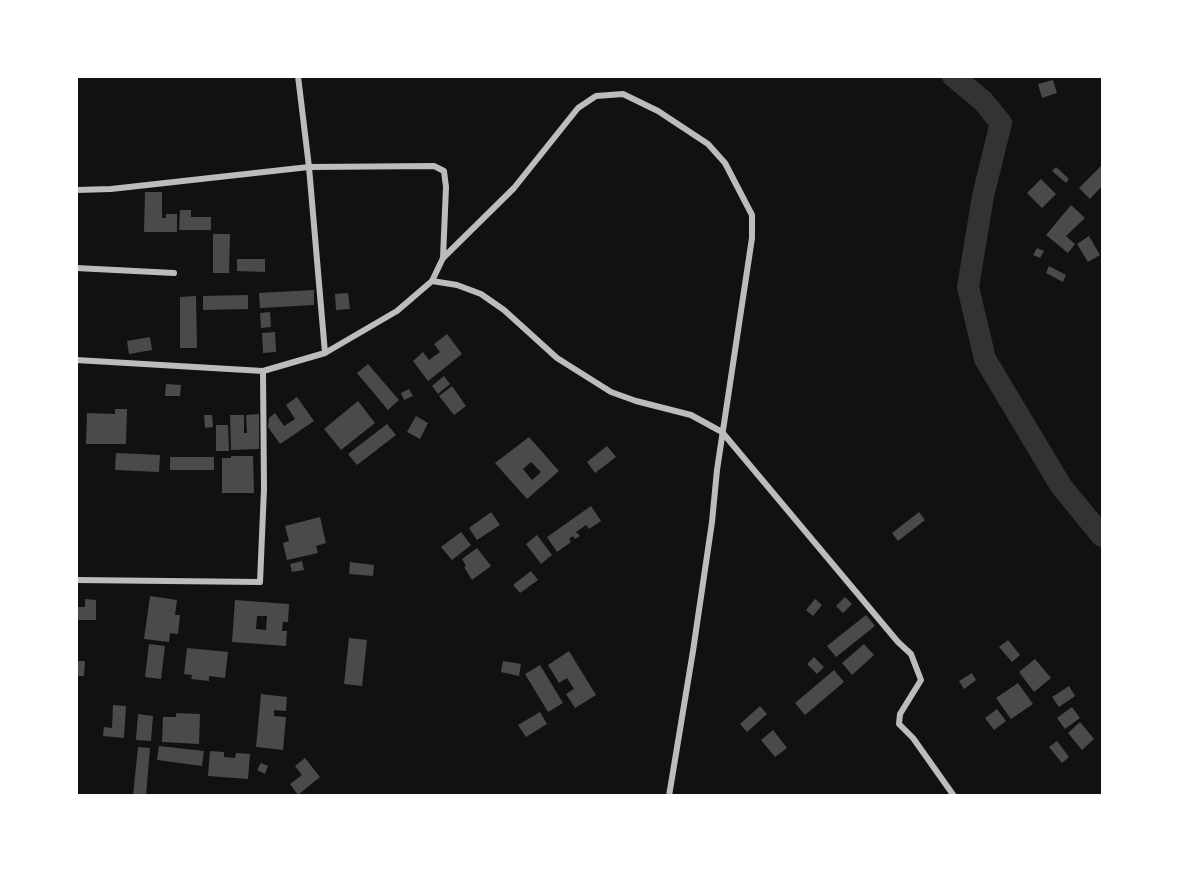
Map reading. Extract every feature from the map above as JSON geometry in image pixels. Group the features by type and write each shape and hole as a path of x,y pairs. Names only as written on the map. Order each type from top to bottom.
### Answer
{"street":[{"path":"298,76 309,167 325,353"},
{"path":"76,360 263,371 325,353 397,311 432,281 443,258 514,188 578,108 596,96 623,94 685,128 708,144 725,163 752,215 752,238 722,432 712,522 669,795"},
{"path":"76,190 111,189 309,167 434,166 444,171 446,187 443,258"},
{"path":"76,268 174,273"},
{"path":"432,281 458,285 482,294 504,310 556,358 611,392 691,415 722,432 890,633 911,654 921,680 900,714 899,724 913,738 954,795"},
{"path":"76,580 260,582 264,489 263,371"}],"building":[{"path":"1053,80 1057,93 1042,98 1038,84"},
{"path":"1101,166 1102,186 1090,199 1079,188"},
{"path":"1056,167 1069,179 1066,183 1052,171"},
{"path":"1041,179 1056,194 1042,208 1027,193"},
{"path":"145,192 162,192 162,218 166,218 166,214 177,214 177,232 144,232"},
{"path":"1071,205 1085,218 1066,236 1075,244 1068,253 1046,235"},
{"path":"180,210 191,210 191,217 211,217 211,230 179,230"},
{"path":"213,234 230,234 229,273 213,273"},
{"path":"1089,236 1100,255 1088,262 1077,244"},
{"path":"1037,248 1044,251 1040,258 1033,255"},
{"path":"237,259 265,259 265,272 237,271"},
{"path":"1049,266 1066,275 1063,282 1046,273"},
{"path":"314,290 314,305 260,308 259,293"},
{"path":"348,293 350,309 336,310 335,294"},
{"path":"248,295 248,309 203,310 203,296"},
{"path":"196,296 197,348 180,348 180,297"},
{"path":"270,312 271,327 261,328 260,313"},
{"path":"275,332 276,352 263,353 262,333"},
{"path":"447,334 462,354 428,381 413,361 423,352 429,360 440,352 434,344"},
{"path":"150,337 152,350 129,354 127,341"},
{"path":"368,364 399,400 388,410 357,373"},
{"path":"444,376 450,384 438,394 432,386"},
{"path":"166,384 181,385 180,396 165,396"},
{"path":"452,386 466,406 454,415 439,396"},
{"path":"409,389 413,396 404,400 401,393"},
{"path":"297,397 314,421 280,444 268,427 269,418 275,413 284,426 295,419 286,405"},
{"path":"358,401 375,423 341,450 324,429"},
{"path":"115,409 127,409 126,444 86,444 87,413 115,414"},
{"path":"259,414 259,449 231,450 230,415 244,415 244,433 247,433 246,415"},
{"path":"204,415 212,415 213,427 205,428"},
{"path":"416,416 428,423 420,439 407,432"},
{"path":"387,424 396,435 357,465 348,454"},
{"path":"216,425 228,425 229,451 216,451"},
{"path":"529,437 559,471 527,499 495,463","holes":["531,462 541,472 532,480 523,469"]},
{"path":"607,446 616,457 595,473 587,462"},
{"path":"116,453 160,455 159,472 115,470"},
{"path":"231,456 253,456 254,493 222,493 222,458 231,458"},
{"path":"170,457 214,457 214,470 170,470"},
{"path":"591,506 601,521 589,529 586,525 576,532 580,536 575,539 573,536 569,539 571,542 557,552 547,537"},
{"path":"491,512 500,525 477,540 469,528"},
{"path":"919,512 925,520 898,541 892,533"},
{"path":"320,517 326,543 316,546 318,553 287,560 283,543 289,541 285,526"},
{"path":"461,532 471,545 452,560 441,547"},
{"path":"537,535 552,555 541,564 526,544"},
{"path":"477,548 491,566 472,580 462,559"},
{"path":"302,561 304,570 292,572 290,564"},
{"path":"350,562 374,565 373,576 349,574"},
{"path":"531,571 538,580 520,593 513,585"},
{"path":"150,596 177,600 175,615 180,615 178,634 170,633 169,642 144,639"},
{"path":"845,597 852,604 843,613 836,606"},
{"path":"85,599 96,600 96,620 77,620 78,607 85,607"},
{"path":"815,599 822,605 813,616 806,610"},
{"path":"235,600 289,604 288,622 283,622 282,631 287,631 286,646 232,642","holes":["257,616 267,616 266,630 256,629"]},
{"path":"866,615 875,626 836,657 827,646"},
{"path":"349,638 367,640 362,686 344,684"},
{"path":"1008,640 1020,655 1012,662 999,647"},
{"path":"149,644 165,646 161,679 145,677"},
{"path":"864,644 874,655 852,675 842,663"},
{"path":"187,648 228,652 225,678 209,676 209,681 191,679 192,675 184,674"},
{"path":"569,651 596,695 575,708 566,694 574,689 567,678 559,683 548,665"},
{"path":"814,657 824,667 817,674 807,664"},
{"path":"1035,659 1051,678 1034,692 1019,672"},
{"path":"76,661 85,661 84,676 76,676"},
{"path":"503,661 521,664 519,676 501,672"},
{"path":"540,665 563,703 548,712 525,674"},
{"path":"834,670 844,682 805,715 795,703"},
{"path":"972,673 976,680 964,689 959,681"},
{"path":"1018,683 1033,704 1011,719 996,698"},
{"path":"1069,686 1075,696 1059,707 1052,697"},
{"path":"261,694 287,697 286,711 274,710 274,716 286,717 283,750 256,747"},
{"path":"113,705 126,706 124,738 103,736 104,727 112,728"},
{"path":"760,706 767,714 747,732 740,724"},
{"path":"1072,707 1080,718 1065,729 1057,718"},
{"path":"997,709 1006,721 994,730 985,718"},
{"path":"540,712 547,724 526,737 518,725"},
{"path":"176,713 200,714 199,744 162,742 163,717 176,717"},
{"path":"138,714 153,716 151,741 136,740"},
{"path":"1080,722 1094,739 1082,750 1068,733"},
{"path":"773,730 787,748 775,757 761,740"},
{"path":"1057,741 1069,757 1062,763 1049,747"},
{"path":"159,746 204,751 202,766 157,760"},
{"path":"138,747 150,748 146,796 133,796"},
{"path":"210,751 224,752 224,757 235,758 236,753 250,754 248,779 208,776"},
{"path":"305,758 320,777 298,795 290,784 302,775 295,766"},
{"path":"261,763 268,766 265,774 257,770"}],"waterway":[{"path":"953,76 983,101 1001,123 983,196 968,287 985,359 1061,486 1102,536"}]}
